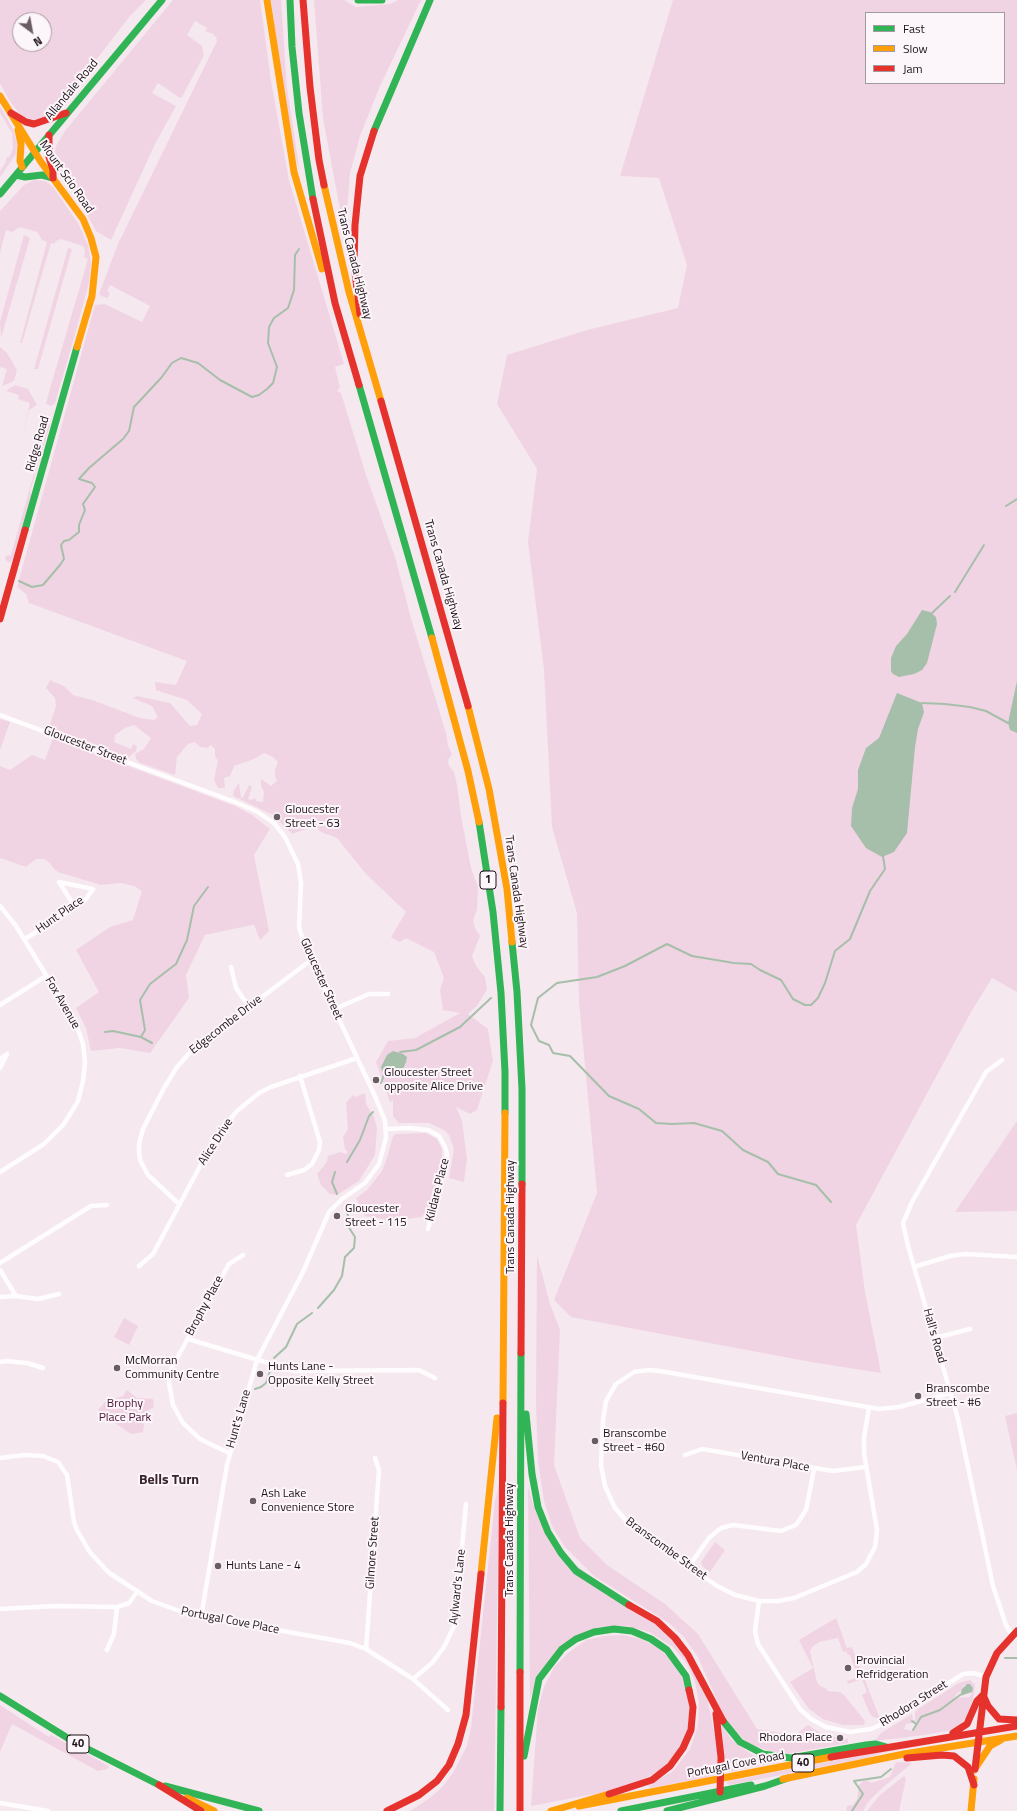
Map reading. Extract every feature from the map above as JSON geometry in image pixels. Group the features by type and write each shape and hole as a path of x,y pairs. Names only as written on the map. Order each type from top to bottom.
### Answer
{"main road":[{"name":"Allandale Road","path":"0,194 66,113 162,0"},
{"path":"267,0 294,172 331,299 335,303"},
{"name":"Trans Canada Highway","path":"290,0 292,47 303,144 319,232 335,303 451,705 468,771 482,838 496,941 505,1072 500,1811"},
{"name":"Trans Canada Highway","path":"303,0 310,87 319,160 332,223 360,331 461,680 489,789 507,889 517,992 522,1089 520,1811"},
{"path":"358,0 382,0"},
{"path":"360,331 354,264 355,225 360,176 377,122 430,0"},
{"name":"Mount Scio Road","path":"0,96 34,152 88,230 95,252 95,276"},
{"path":"9,112 21,120 34,124 66,113"},
{"path":"18,126 21,144 20,161 22,167"},
{"path":"16,175 25,177 31,175 42,175 53,178 53,170 49,157 50,146 48,135"},
{"name":"Ridge Road","path":"0,619 92,296 95,276"},
{"path":"521,1362 532,1474 538,1507 548,1532 561,1553 576,1571 594,1584 657,1621 675,1638 688,1655 722,1719 732,1733 750,1748 763,1754 791,1758 866,1745 875,1744 886,1747"},
{"path":"387,1811 419,1795 437,1780 449,1765 458,1744 466,1715 503,1363"},
{"path":"520,1781 538,1685 548,1665 562,1649 576,1639 594,1632 614,1629 632,1631 651,1639 667,1650 686,1676 693,1707 691,1730 677,1758 662,1774 640,1786 552,1811"},
{"path":"971,1811 974,1770 986,1677 997,1653 1014,1633"},
{"path":"983,1695 992,1711 999,1719 1017,1720"},
{"path":"948,1736 961,1730 967,1724 977,1701 983,1695"},
{"name":"40","path":"0,1696 74,1742 214,1811"},
{"path":"714,1703 719,1731 721,1757 720,1792"},
{"name":"Portugal Cove Road","path":"552,1811 886,1747 1017,1726"},
{"name":"Portugal Cove Road","path":"622,1811 887,1758 1017,1736"},
{"path":"974,1770 990,1746 1006,1738"},
{"path":"887,1758 942,1755 954,1756 960,1759 968,1767 974,1785"},
{"path":"667,1811 765,1786 788,1778"},
{"path":"159,1785 200,1811"},
{"name":"40","path":"159,1785 258,1811"}],"street":[{"name":"Gloucester Street","path":"0,715 245,806 267,818 285,837 298,864 301,883 299,927 310,960 335,1009 382,1113 386,1129 382,1156 370,1178 358,1189 342,1199 329,1212"},
{"name":"Hunt Place","path":"25,939 75,907 86,899 93,889 59,882 75,907"},
{"name":"Fox Avenue","path":"0,906 25,939 46,976 70,1012 80,1035 85,1062 83,1081 72,1112 55,1134 44,1144 0,1172"},
{"name":"Edgecombe Drive","path":"179,1204 154,1182 144,1168 139,1152 140,1137 171,1076 184,1059 201,1043 310,960"},
{"path":"231,967 236,988 249,1007"},
{"path":"0,1005 46,976"},
{"path":"335,1009 369,994 388,994"},
{"path":"0,1058 7,1054 0,1068"},
{"name":"Alice Drive","path":"139,1266 153,1254 214,1140 237,1111 259,1093 300,1076 357,1058"},
{"name":"Hall's Road","path":"1002,1060 986,1072 905,1216 904,1229 951,1393 965,1448 993,1586 1006,1625 1014,1633"},
{"path":"287,1175 304,1170 312,1164 319,1150 320,1142 300,1076"},
{"name":"Kildare Place","path":"386,1129 409,1128 428,1130 439,1136 445,1147 447,1154 446,1161 428,1229"},
{"path":"0,1263 91,1206 107,1205"},
{"name":"Hunt's Lane","path":"201,1617 229,1453 257,1360 300,1277 329,1212"},
{"path":"914,1267 965,1254 1017,1257"},
{"name":"Brophy Place","path":"229,1453 207,1443 195,1435 178,1417 170,1396 170,1374 229,1264 243,1255"},
{"path":"0,1270 16,1296"},
{"path":"0,1297 16,1296 38,1299 59,1294"},
{"path":"935,1338 970,1329"},
{"path":"188,1339 294,1371 419,1370 436,1378"},
{"path":"0,1362 6,1361 27,1363 43,1368"},
{"name":"Branscombe Street","path":"869,1408 864,1437 866,1467 877,1536 875,1547 866,1564 852,1575 794,1598 778,1601 759,1601 728,1592 625,1520 611,1501 605,1486 601,1465 604,1409 609,1395 621,1380 634,1372 641,1370 660,1370 869,1408 899,1407 951,1393"},
{"name":"Ventura Place","path":"685,1454 702,1450 838,1472 866,1467"},
{"name":"Portugal Cove Place","path":"0,1458 24,1455 43,1456 61,1465 68,1475 74,1522 82,1541 100,1565 137,1592 166,1608 201,1617 336,1640 366,1649 414,1679 448,1710"},
{"name":"Gilmore Street","path":"366,1649 379,1470 375,1458"},
{"path":"689,1566 709,1538 721,1528 733,1525 781,1531 796,1525 806,1510 814,1469"},
{"name":"Aylward's Lane","path":"414,1679 432,1663 444,1647 455,1624 466,1504"},
{"path":"0,1609 77,1606 117,1607 129,1603 137,1592"},
{"name":"Rhodora Street","path":"759,1601 755,1631 758,1644 800,1708 811,1719 826,1727 850,1732 871,1729 892,1720 963,1674 974,1673 986,1677"},
{"path":"107,1650 114,1634 117,1607"},
{"path":"0,1803 48,1811"}],"green space":[{"path":"0,0 146,0 130,16 56,112 51,116 37,121 21,116 9,100 0,83"},
{"path":"173,0 260,0 271,81 289,180 344,364 335,367 340,387 337,391 341,393 366,475 395,557 412,622 446,733 448,746 452,754 448,760 449,766 454,772 471,868 478,887 477,910 473,920 475,928 480,936 472,956 476,966 485,977 487,989 477,1006 468,1014 488,1029 493,1061 477,1110 470,1114 456,1107 462,1121 467,1159 464,1182 449,1178 454,1149 449,1135 444,1130 429,1123 399,1123 393,1116 393,1100 390,1102 376,1062 388,1041 415,1038 460,1013 443,1010 440,990 444,978 434,952 406,938 400,942 391,937 406,912 366,874 337,838 321,832 315,826 292,834 273,815 233,796 234,790 239,783 241,798 249,785 252,787 248,799 251,800 255,798 256,801 263,802 264,792 261,786 261,779 271,786 277,781 275,769 278,762 273,757 264,753 254,759 234,766 230,776 224,778 225,788 218,788 214,780 218,761 215,756 215,749 211,745 207,748 200,747 195,742 188,744 177,757 175,775 140,763 136,759 135,754 144,749 151,738 134,725 125,728 115,735 114,742 131,749 133,744 137,746 136,751 128,758 49,727 56,706 55,698 46,688 50,680 64,686 73,695 92,700 140,718 154,720 158,717 152,706 133,698 137,696 170,703 190,726 197,725 202,714 187,700 156,690 155,682 176,685 187,661 29,603 26,594 17,587 95,305 105,304 142,322 150,306 110,285 107,291 110,292 108,298 99,294 118,244 217,41 216,37 205,31 207,28 195,21 187,35 202,46 204,55 182,97 180,98 158,83 152,93 176,106 155,144 111,240 96,231 84,209 59,171 54,159 56,146 65,131"},
{"path":"271,0 281,0 287,88 300,173 291,144"},
{"path":"314,0 344,0 356,7 390,4 398,0 421,0 380,86 360,136 350,173 345,236 323,118"},
{"path":"673,0 1017,0 1017,992 992,978 971,1012 856,1225 865,1292 881,1373 811,1362 571,1317 554,1300 597,1193 579,1002 577,913 552,827 544,670 528,542 537,469 497,404 507,355 587,330 678,308 687,265 659,178 620,176"},
{"path":"0,106 13,129 17,144 16,154 0,177 0,171 6,162 6,158 9,157 13,149 12,133 0,113"},
{"path":"34,180 45,181 53,187 78,223 88,245 91,262 89,283 74,338 55,403 51,406 46,404 49,392 88,259 84,257 85,250 83,246 61,239 56,241 54,244 51,243 22,343 20,343 47,242 42,240 37,232 20,227 12,232 6,230 0,253 0,211 24,185"},
{"path":"24,235 30,238 1,338 0,322"},
{"path":"68,248 72,249 38,369 34,369"},
{"path":"0,347 7,353 17,370 14,381 2,386 7,369 0,367"},
{"path":"15,385 28,389 37,405 29,410 22,435 30,403 18,399 19,395 6,391"},
{"path":"45,422 48,422 50,425 30,491 32,497 13,559 9,563 5,559 6,556 11,555 46,431 46,428 41,428"},
{"path":"0,719 10,722 0,750"},
{"path":"53,738 235,806 252,815 270,829 254,855 269,931 260,940 254,925 205,935 186,975 189,998 150,1053 120,1048 91,1051 86,1028 76,1008 99,992 76,950 110,927 133,920 142,891 134,886 121,883 101,885 58,872 44,859 36,859 26,867 0,858 0,766 10,770 32,755 45,760"},
{"path":"365,1093 366,1104 374,1117 377,1128 375,1155 359,1181 337,1195 330,1194 321,1185 317,1174 327,1162 328,1156 340,1152 346,1154 348,1152 345,1149 343,1137 348,1129 346,1103 353,1095 356,1097"},
{"path":"1017,1121 1017,1211 955,1212"},
{"path":"426,1133 437,1139 442,1149 442,1163 427,1212 421,1217 393,1221 365,1216 356,1198 367,1190 382,1171 393,1136 396,1134"},
{"path":"537,1255 550,1304 560,1330 554,1465 580,1538 607,1565 665,1604 698,1634 757,1729 795,1735 808,1725 823,1735 848,1739 848,1743 786,1754 772,1752 747,1743 725,1719 698,1657 684,1637 669,1623 594,1576 565,1547 552,1526 544,1501 538,1461 536,1402"},
{"path":"124,1318 138,1326 129,1345 114,1337"},
{"name":"Brophy Place Park","path":"127,1390 137,1398 153,1399 154,1407 139,1416 144,1424 143,1432 131,1434 100,1413 98,1410 105,1402 123,1396"},
{"path":"1017,1413 1017,1470 1005,1416"},
{"path":"499,1485 494,1811 410,1811 430,1798 443,1786 453,1773 467,1746 471,1728 495,1501"},
{"path":"528,1487 535,1510 554,1549 661,1628 686,1654 707,1698 711,1716 717,1749 717,1771 713,1776 651,1788 648,1786 673,1771 690,1749 698,1725 699,1703 695,1682 687,1664 673,1647 649,1632 627,1626 599,1627 577,1636 538,1674 530,1699"},
{"path":"715,1542 725,1550 710,1572 703,1567 701,1562"},
{"path":"836,1618 847,1648 852,1647 880,1719 873,1717 870,1714 862,1695 867,1692 862,1679 848,1684 847,1681 858,1677 850,1655 848,1655 846,1651 843,1652 838,1638 819,1642 812,1647 810,1652 817,1682 820,1686 827,1689 827,1691 840,1692 844,1695 865,1721 864,1725 843,1725 823,1719 809,1709 790,1682 813,1668 799,1640"},
{"path":"623,1635 641,1639 657,1647 668,1657 685,1681 690,1697 688,1728 683,1744 665,1767 644,1779 610,1791 531,1806 538,1708 544,1687 554,1667 568,1653 586,1640 604,1636"},
{"path":"970,1680 975,1685 973,1699 966,1718 959,1726 952,1730 924,1735 875,1741 881,1733 912,1714 913,1720 915,1720 915,1712 918,1709 959,1683","holes":["970,1684 973,1688 970,1697 954,1698 957,1693 962,1691 964,1685","925,1715 920,1719 913,1731 904,1729 906,1724 912,1723 913,1721 916,1723 919,1718"]},
{"path":"0,1705 49,1737 51,1735 109,1766 107,1769 98,1771 12,1724 0,1752"},
{"path":"721,1724 732,1740 744,1749 755,1756 780,1762 727,1772"},
{"path":"965,1738 887,1752 862,1759 730,1785 726,1783 729,1781 888,1750"},
{"path":"896,1762 912,1763 880,1790 868,1802 863,1811 846,1811 847,1806 853,1805 857,1799 859,1785 863,1781 867,1780 871,1783 890,1777"},
{"path":"904,1776 906,1779 899,1811 867,1811 880,1795"}],"shaded area":[{"path":"922,610 930,612 936,617 937,624 927,663 922,670 914,674 899,677 891,671 891,658 896,646 907,634"},
{"path":"1017,681 1017,733 1010,730 1008,723"},
{"path":"897,693 922,703 924,712 918,729 915,747 907,833 894,852 882,857 866,848 851,826 852,808 858,789 858,770 866,748 879,738"},
{"path":"393,1051 407,1057 403,1069 391,1074 382,1071 381,1067 387,1055"},
{"path":"967,1684 970,1684 973,1688 972,1692 960,1696 962,1689"}],"waterway":[{"path":"19,581 32,587 43,585 60,565 64,559 61,545 64,541 69,540 79,532 79,525 85,510 83,504 95,487 92,483 79,479 89,468 123,439 129,431 134,407 161,378 172,363 181,358 198,363 220,380 252,397 259,395 273,383 277,367 268,343 269,327 274,318 288,308 294,290 295,255 299,249"},
{"path":"1006,506 1017,499"},
{"path":"955,592 984,545"},
{"path":"931,614 950,596"},
{"path":"922,703 970,707 986,711 1008,723"},
{"path":"831,1202 816,1185 778,1174 768,1162 743,1150 722,1131 694,1123 656,1123 639,1109 609,1096 570,1056 553,1053 549,1045 539,1041 531,1025 538,998 557,983 597,977 625,966 667,944 692,956 734,963 751,964 781,980 793,999 805,1005 811,1005 818,998 825,983 835,951 850,939 870,891 885,869 883,856"},
{"path":"141,1037 145,1030 140,1000 150,984 176,964 187,940 194,906 208,887"},
{"path":"400,1052 416,1050 460,1027 491,998"},
{"path":"105,1032 113,1031 141,1037 152,1043"},
{"path":"381,1083 385,1072"},
{"path":"347,1162 360,1140 369,1116 373,1112"},
{"path":"335,1172 332,1182 337,1194"},
{"path":"318,1308 334,1290 342,1276 345,1257 354,1248 355,1237 348,1226 348,1215 345,1208"},
{"path":"274,1358 286,1347 297,1324 312,1313"},
{"path":"255,1389 266,1383 270,1371"},
{"path":"1005,1658 1017,1658"},
{"path":"913,1730 921,1717 940,1710 960,1695"},
{"path":"912,1721 916,1724"},
{"path":"852,1811 863,1794 854,1781 881,1777 891,1769"}],"traffic: fast":[{"path":"0,194 162,0"},
{"path":"290,0 292,47 299,113 313,199"},
{"path":"358,0 382,0"},
{"path":"374,131 430,0"},
{"path":"16,175 25,177 42,175 53,178"},
{"path":"25,530 77,347"},
{"path":"359,385 432,638"},
{"path":"479,822 493,912 501,993 505,1072 505,1113"},
{"path":"512,942 517,992 522,1089 522,1184"},
{"path":"520,1672 521,1353"},
{"path":"526,1414 532,1474 538,1507 548,1532 561,1553 576,1571 629,1605"},
{"path":"524,1756 539,1679 562,1649 576,1639 594,1632 614,1629 632,1631 651,1639 667,1650 686,1676 689,1690"},
{"path":"0,1696 74,1742 163,1787"},
{"path":"500,1811 501,1707"},
{"path":"723,1721 740,1742 763,1754 791,1758 866,1745 875,1744 886,1747"},
{"path":"667,1811 765,1786 788,1778"},
{"path":"621,1811 751,1785"},
{"path":"165,1786 259,1811"}],"traffic: slow":[{"path":"267,0 294,172 322,269"},
{"path":"0,96 41,162 83,219 91,238 96,257 92,296 77,347"},
{"path":"18,130 21,144 20,161 22,167"},
{"path":"324,185 349,292 381,401"},
{"path":"432,638 468,771 479,822"},
{"path":"468,706 489,789 507,889 512,942"},
{"path":"503,1403 505,1113"},
{"path":"481,1574 497,1418"},
{"path":"783,1779 904,1754 1017,1736"},
{"path":"974,1770 990,1746 1001,1740"},
{"path":"579,1806 831,1757"},
{"path":"971,1811 974,1779"},
{"path":"551,1811 609,1794"},
{"path":"187,1798 214,1811"}],"traffic: jam":[{"path":"303,0 310,87 319,160 324,185"},
{"path":"11,113 26,122 34,124 66,113"},
{"path":"360,314 354,264 355,225 360,176 374,131"},
{"path":"49,135 49,157 53,170 53,178"},
{"path":"313,199 335,303 359,385"},
{"path":"381,401 468,706"},
{"path":"0,619 25,530"},
{"path":"521,1353 522,1184"},
{"path":"501,1707 503,1403"},
{"path":"387,1811 419,1795 437,1781 449,1765 458,1744 466,1715 481,1574"},
{"path":"629,1605 657,1621 675,1638 688,1655 723,1721"},
{"path":"975,1769 986,1677 997,1653 1017,1631"},
{"path":"520,1672 520,1811"},
{"path":"609,1794 652,1780 670,1766 683,1748 691,1730 693,1707 689,1690"},
{"path":"953,1733 967,1724 977,1701 983,1695 988,1706 999,1719 1017,1720"},
{"path":"716,1714 721,1757 720,1792"},
{"path":"831,1757 1017,1726"},
{"path":"907,1758 942,1755 954,1756 968,1767 974,1785"},
{"path":"159,1785 201,1811"}],"place":[{"name":"Gloucester Street - 63","path":"277,817"},
{"name":"Gloucester Street opposite Alice Drive","path":"376,1080"},
{"name":"Gloucester Street - 115","path":"337,1216"},
{"name":"McMorran Community Centre","path":"117,1368"},
{"name":"Hunts Lane - Opposite Kelly Street","path":"260,1374"},
{"name":"Branscombe Street - #6","path":"918,1396"},
{"name":"Branscombe Street - #60","path":"595,1441"},
{"name":"Ash Lake Convenience Store","path":"253,1501"},
{"name":"Hunts Lane - 4","path":"218,1566"},
{"name":"Provincial Refridgeration","path":"848,1668"},
{"name":"Rhodora Place","path":"840,1738"}],"district":[{"name":"Bells Turn","path":"169,1481"}]}
